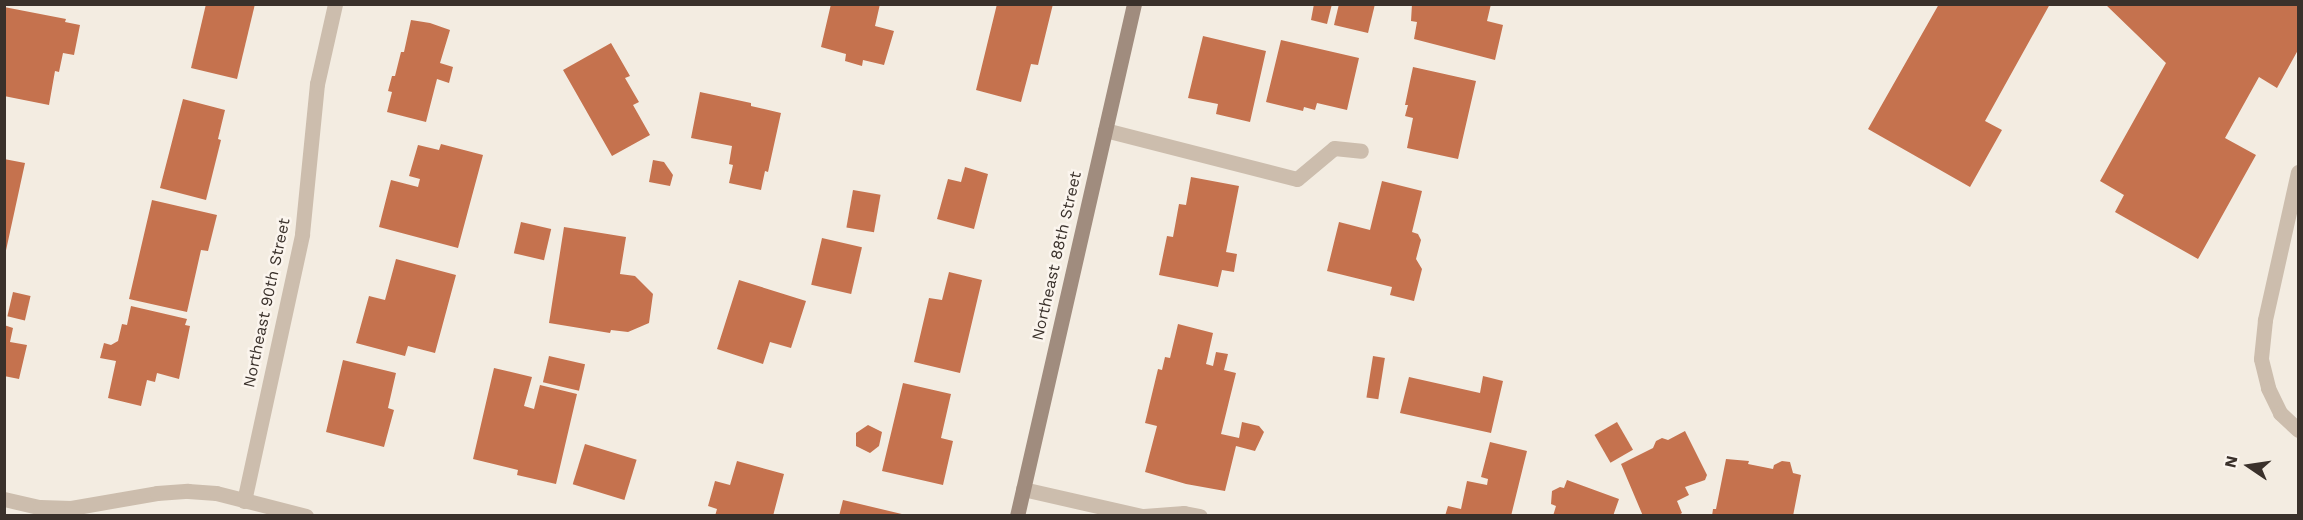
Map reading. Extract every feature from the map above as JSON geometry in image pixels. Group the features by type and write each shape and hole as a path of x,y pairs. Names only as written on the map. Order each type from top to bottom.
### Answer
{"street":[{"name":"Northeast 90th Street","path":"244,501 302,234 315,103 335,4"},
{"name":"Northeast 88th Street","path":"1017,516 1134,4"},
{"path":"1105,130 1298,179 1334,148 1361,151"},
{"path":"2298,172 2265,320 2261,359 2268,388 2280,413 2298,430"},
{"path":"1023,489 1143,516 1184,513 1200,516"},
{"path":"4,500 40,507 71,508 157,493 188,491 216,494 306,516"}],"building":[{"path":"206,4 255,4 237,79 191,68"},
{"path":"831,4 880,4 875,26 894,31 884,65 863,60 862,66 845,61 846,54 821,47"},
{"path":"997,4 1053,4 1038,65 1031,64 1021,102 976,90"},
{"path":"1314,4 1332,4 1327,24 1311,20"},
{"path":"1339,4 1375,4 1368,33 1334,25"},
{"path":"1412,4 1491,4 1487,21 1503,25 1495,60 1414,39 1417,22 1411,21"},
{"path":"1939,4 2050,4 1985,121 2002,130 1970,187 1868,129"},
{"path":"2105,4 2298,4 2298,50 2277,88 2259,77 2225,138 2256,155 2198,259 2115,212 2124,195 2100,181 2166,63"},
{"path":"4,7 66,19 65,22 80,25 74,55 63,53 59,72 55,71 49,105 4,96"},
{"path":"411,20 430,23 450,30 440,63 453,67 449,83 437,79 426,122 387,112 392,92 388,91 392,76 395,76 401,52 404,52"},
{"path":"1203,36 1266,51 1250,122 1216,114 1218,104 1188,98"},
{"path":"1281,40 1359,58 1347,110 1317,103 1315,110 1304,107 1303,111 1266,102"},
{"path":"611,43 630,76 625,78 639,102 633,105 650,135 612,156 563,70"},
{"path":"1413,67 1476,81 1458,159 1407,148 1413,118 1405,116 1408,105 1405,105"},
{"path":"700,92 751,103 751,106 781,113 768,172 765,171 761,190 729,183 733,165 729,164 732,146 691,138"},
{"path":"183,99 225,110 218,139 221,140 206,200 160,188"},
{"path":"441,144 483,155 458,248 379,227 391,180 418,187 420,179 409,176 418,145 439,150"},
{"path":"4,159 25,163 5,255 4,255"},
{"path":"653,160 664,162 673,175 670,186 649,182"},
{"path":"965,167 988,174 974,229 937,219 948,179 961,182"},
{"path":"1191,177 1239,186 1226,252 1237,254 1234,272 1222,270 1218,287 1159,275 1167,236 1173,237 1179,204 1186,205"},
{"path":"1382,181 1422,191 1412,232 1418,234 1421,240 1416,259 1422,269 1414,301 1390,295 1392,287 1327,271 1339,222 1370,230"},
{"path":"853,190 881,195 874,232 846,227"},
{"path":"152,200 217,215 208,251 201,250 187,312 129,299"},
{"path":"521,222 551,229 544,260 514,253"},
{"path":"564,227 626,237 620,274 635,276 653,294 649,323 628,332 611,330 610,333 549,323"},
{"path":"822,238 862,247 851,294 811,285"},
{"path":"396,259 456,275 435,353 408,346 405,356 356,343 369,296 385,300"},
{"path":"949,272 982,280 960,373 914,362 929,298 942,300"},
{"path":"739,280 806,301 791,348 770,342 763,364 717,349"},
{"path":"13,292 31,296 25,320 7,316"},
{"path":"131,306 187,319 185,325 190,326 179,379 157,373 155,382 147,380 141,406 108,398 116,361 100,358 104,343 111,345 118,341 122,324 127,325"},
{"path":"1178,324 1213,333 1206,364 1213,366 1216,352 1228,354 1224,370 1236,373 1221,434 1239,438 1242,422 1259,426 1264,432 1255,451 1236,446 1225,491 1186,484 1145,472 1157,426 1145,423 1158,369 1162,370 1165,357 1170,358"},
{"path":"4,325 13,328 10,342 27,345 19,379 4,376"},
{"path":"549,356 585,364 579,391 543,382"},
{"path":"1373,356 1385,358 1378,399 1366,397"},
{"path":"343,360 396,373 388,408 394,410 384,447 326,432"},
{"path":"494,368 532,377 524,406 534,409 540,385 577,394 556,484 517,475 518,470 473,459"},
{"path":"1483,376 1503,381 1491,433 1400,413 1409,377 1480,393"},
{"path":"903,383 951,394 941,438 953,441 943,485 882,471"},
{"path":"1617,422 1633,450 1610,463 1594,435"},
{"path":"868,425 882,432 879,446 870,453 856,446 856,433"},
{"path":"1685,431 1707,475 1705,480 1685,487 1689,495 1677,501 1682,513 1677,516 1643,516 1621,464 1653,448 1656,441 1662,438 1668,440"},
{"path":"1490,442 1527,451 1511,516 1445,516 1448,506 1461,509 1467,481 1487,485 1488,479 1481,477"},
{"path":"585,444 637,460 624,500 573,484"},
{"path":"1726,459 1749,461 1748,464 1773,469 1774,465 1782,461 1790,462 1793,473 1801,475 1793,516 1712,516 1713,509 1716,509"},
{"path":"737,461 784,474 773,516 715,516 717,509 708,506 715,481 730,485"},
{"path":"1567,480 1619,499 1613,516 1553,516 1556,506 1551,504 1552,491 1560,487 1564,488"},
{"path":"843,500 906,515 906,516 839,516"}]}
